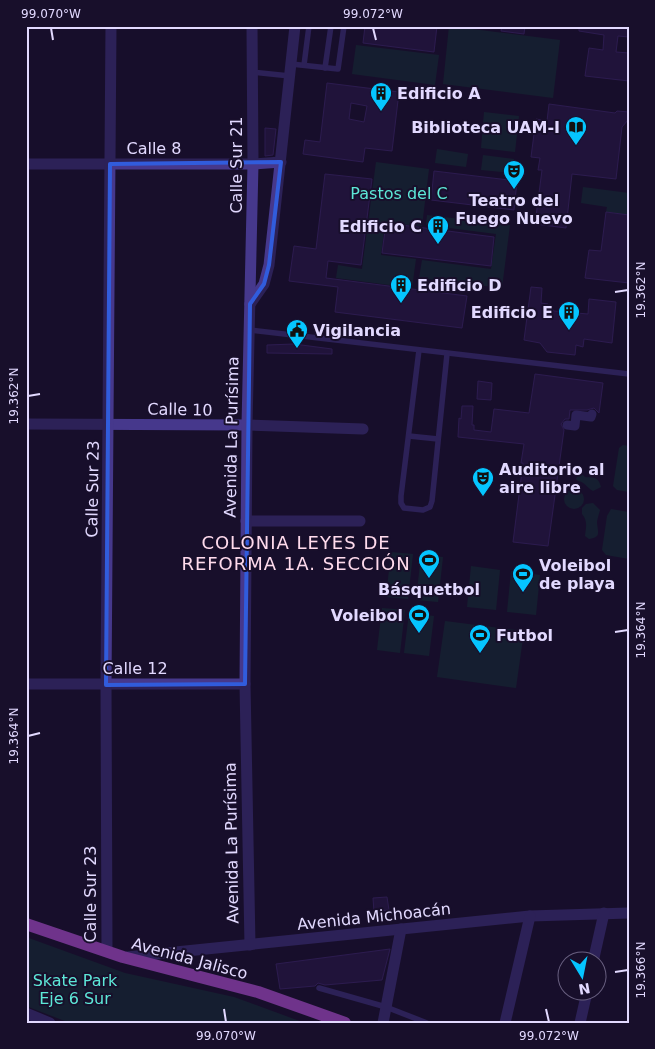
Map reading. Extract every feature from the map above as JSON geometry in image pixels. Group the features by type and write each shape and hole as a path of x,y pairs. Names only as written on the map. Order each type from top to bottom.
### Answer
{"main road":[{"name":"Avenida Jalisco","path":"26,924 123,957 258,992 345,1023"}],"street":[{"name":"Calle Sur 23","path":"107,951 106,685 110,26"},
{"name":"Calle Sur 21","path":"250,304 253,164 252,26"},
{"path":"250,304 264,284 269,265 295,26"},
{"name":"Calle 8","path":"26,164 253,164 281,162"},
{"name":"Avenida La Purísima","path":"250,304 244,684 250,945"},
{"path":"567,425 575,426 576,414 591,416 592,414"},
{"name":"Calle 10","path":"26,424 363,429"},
{"path":"246,521 360,521"},
{"name":"Calle 12","path":"26,684 244,684"},
{"path":"596,952 604,913"},
{"name":"Avenida Michoacán","path":"123,957 530,916 629,913"},
{"path":"505,1023 530,916"},
{"path":"383,1023 401,929"},
{"path":"580,1023 585,1002"},
{"path":"26,1014 50,1023"}],"lane":[{"path":"304,65 309,26"},
{"path":"325,68 331,26"},
{"path":"291,64 338,70 344,26"},
{"path":"252,72 290,76"},
{"path":"250,330 629,374"},
{"path":"419,350 401,496 401,503 404,508 423,510 430,507 447,354"},
{"path":"409,436 438,439"},
{"path":"320,988 386,1007 427,1023"}],"highlighted area":[{"path":"281,162 269,265 264,284 250,304 245,684 106,685 110,164"}],"green space":[{"path":"449,26 560,40 553,98 443,84"},
{"path":"356,45 439,55 435,85 352,74"},
{"path":"484,112 519,116 515,152 481,148"},
{"path":"437,149 468,154 466,167 435,163"},
{"path":"483,155 514,159 512,173 481,170"},
{"name":"Pastos del C","path":"376,162 429,169 422,226 385,223 381,255 416,259 412,288 336,278 338,265 362,269"},
{"path":"583,187 629,193 629,215 606,212 607,207 581,203"},
{"path":"427,215 510,225 502,288 419,278 422,260 491,269 496,234 426,225"},
{"path":"623,445 629,446 629,492 617,490 613,486 619,448"},
{"path":"582,474 585,477 597,479 601,487 593,491 578,481 576,479 578,475"},
{"path":"574,489 581,492 584,499 581,506 574,509 567,506 564,499 567,492"},
{"path":"593,503 600,510 597,522 598,534 589,539 585,536 586,522 582,514 582,508 586,504"},
{"path":"611,509 629,512 629,559 606,555 602,550 607,516"},
{"name":"Básquetbol","path":"391,552 413,554 408,599 386,597"},
{"name":"Básquetbol","path":"421,555 443,557 438,602 416,600"},
{"name":"Voleibol de playa","path":"471,566 500,570 496,610 467,607"},
{"name":"Voleibol de playa","path":"511,571 540,575 536,615 507,612"},
{"path":"382,608 405,610 400,653 377,650"},
{"name":"Voleibol","path":"409,613 434,616 429,656 404,653"},
{"name":"Futbol","path":"445,621 524,631 516,688 437,677"},
{"name":"Skate Park Eje 6 Sur","path":"26,937 125,973 234,997 305,1023 70,1023 26,1006"}],"building":[{"path":"365,26 437,26 434,52 363,43"},
{"path":"502,26 525,26 524,34 501,31"},
{"path":"579,26 629,26 629,37 618,36 616,52 629,53 629,81 585,76 589,48 603,50 604,35 579,31"},
{"name":"Edificio A","path":"327,83 399,92 392,151 365,148 363,162 303,154 305,140 320,142","holes":["351,103 367,106 364,122 349,119"]},
{"name":"Biblioteca UAM-I","path":"549,104 615,113 617,111 629,112 628,120 622,127 616,179 572,174 566,228 535,224 542,170 538,170 540,158 531,157 536,119 547,121"},
{"path":"265,128 276,129 273,155 265,156"},
{"path":"434,171 517,181 514,210 431,200"},
{"path":"325,174 372,179 361,265 328,261 326,278 467,296 462,328 335,312 338,287 289,281 294,246 316,249"},
{"path":"606,212 629,215 629,283 585,278 589,250 601,251"},
{"name":"Edificio C","path":"386,223 494,237 491,266 382,253"},
{"name":"Edificio E","path":"531,287 542,288 541,303 548,304 554,311 588,314 589,299 616,302 612,343 584,339 583,347 576,345 575,355 547,352 540,343 524,340"},
{"path":"294,344 332,349 332,354 267,353 267,345"},
{"path":"535,374 603,383 599,413 594,408 570,410 569,419 565,419 561,424 564,430 548,546 513,542 524,444 458,437 462,406 473,406 472,425 474,425 474,430 491,432 494,409 529,413"},
{"path":"478,381 492,383 491,400 477,399"},
{"path":"387,897 389,910 374,912 373,898"},
{"path":"390,949 382,980 325,985 318,983 315,986 280,989 276,964"}],"place":[{"name":"Edificio A","path":"381,112"},
{"name":"Biblioteca UAM-I","path":"576,146"},
{"name":"Teatro del Fuego Nuevo","path":"514,190"},
{"name":"Edificio C","path":"438,245"},
{"name":"Edificio D","path":"401,304"},
{"name":"Edificio E","path":"569,331"},
{"name":"Vigilancia","path":"297,349"},
{"name":"Auditorio al aire libre","path":"483,497"},
{"name":"Básquetbol","path":"429,579"},
{"name":"Voleibol de playa","path":"523,593"},
{"name":"Voleibol","path":"419,634"},
{"name":"Futbol","path":"480,654"}],"district":[{"name":"COLONIA LEYES DE REFORMA 1A. SECCIÓN","path":"296,553"}]}
